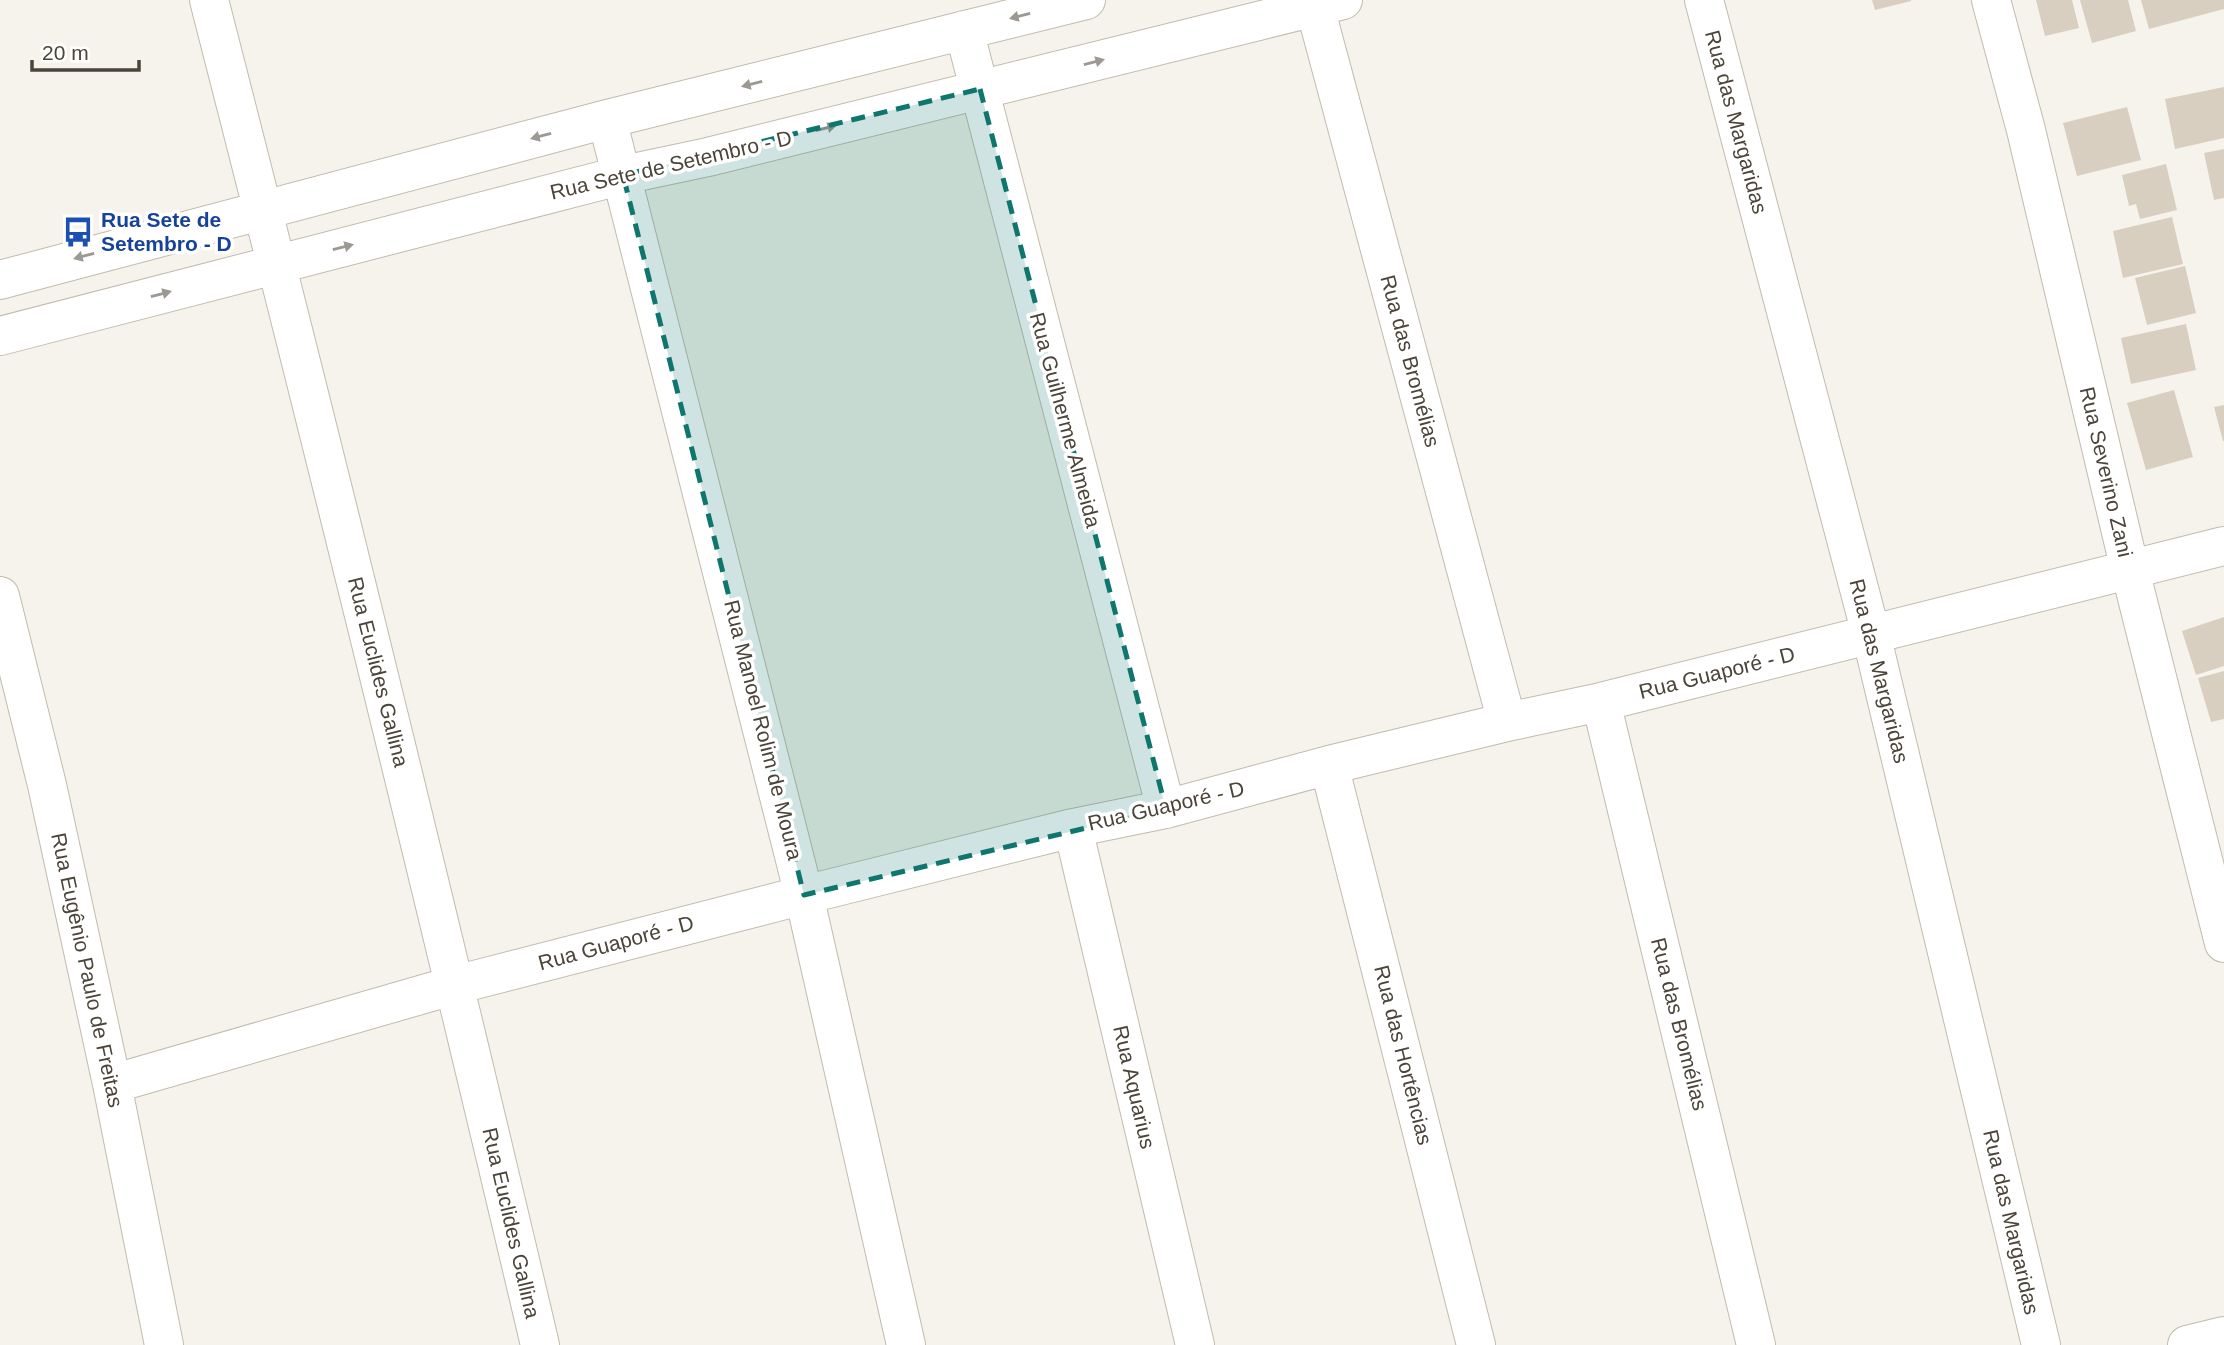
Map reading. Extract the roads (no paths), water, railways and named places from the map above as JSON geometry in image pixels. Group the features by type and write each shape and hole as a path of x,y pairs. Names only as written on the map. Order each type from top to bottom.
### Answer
{"street":[{"name":"Rua Euclides Gallina","path":"209,0 455,985 540,1345"},
{"path":"0,279 263,212 607,119 1086,0"},
{"name":"Rua das Margaridas","path":"1704,0 1871,634 2041,1345"},
{"name":"Rua Severino Zani","path":"1991,0 2026,130 2130,570 2224,943"},
{"name":"Rua Sete de Setembro - D","path":"0,336 623,174 708,158 1323,3"},
{"name":"Rua das Bromélias","path":"1323,3 1507,722"},
{"name":"Rua Guilherme Almeida","path":"964,30 1166,809"},
{"name":"Rua Manoel Rolim de Moura","path":"607,119 804,894 906,1345"},
{"name":"Rua Guaporé - D","path":"112,1084 455,985 804,894 1073,828 1166,809 1329,765 1601,702 2224,546"},
{"name":"Rua Eugênio Paulo de Freitas","path":"0,596 47,785 112,1084 164,1345"},
{"name":"Rua das Bromélias","path":"1601,702 1756,1345"},
{"name":"Rua das Hortências","path":"1329,765 1476,1345"},
{"name":"Rua Aquarius","path":"1073,828 1195,1345"},
{"path":"2187,1345 2224,1336"}],"place":[{"name":"Rua Sete de Setembro - D","path":"78,232"}]}
